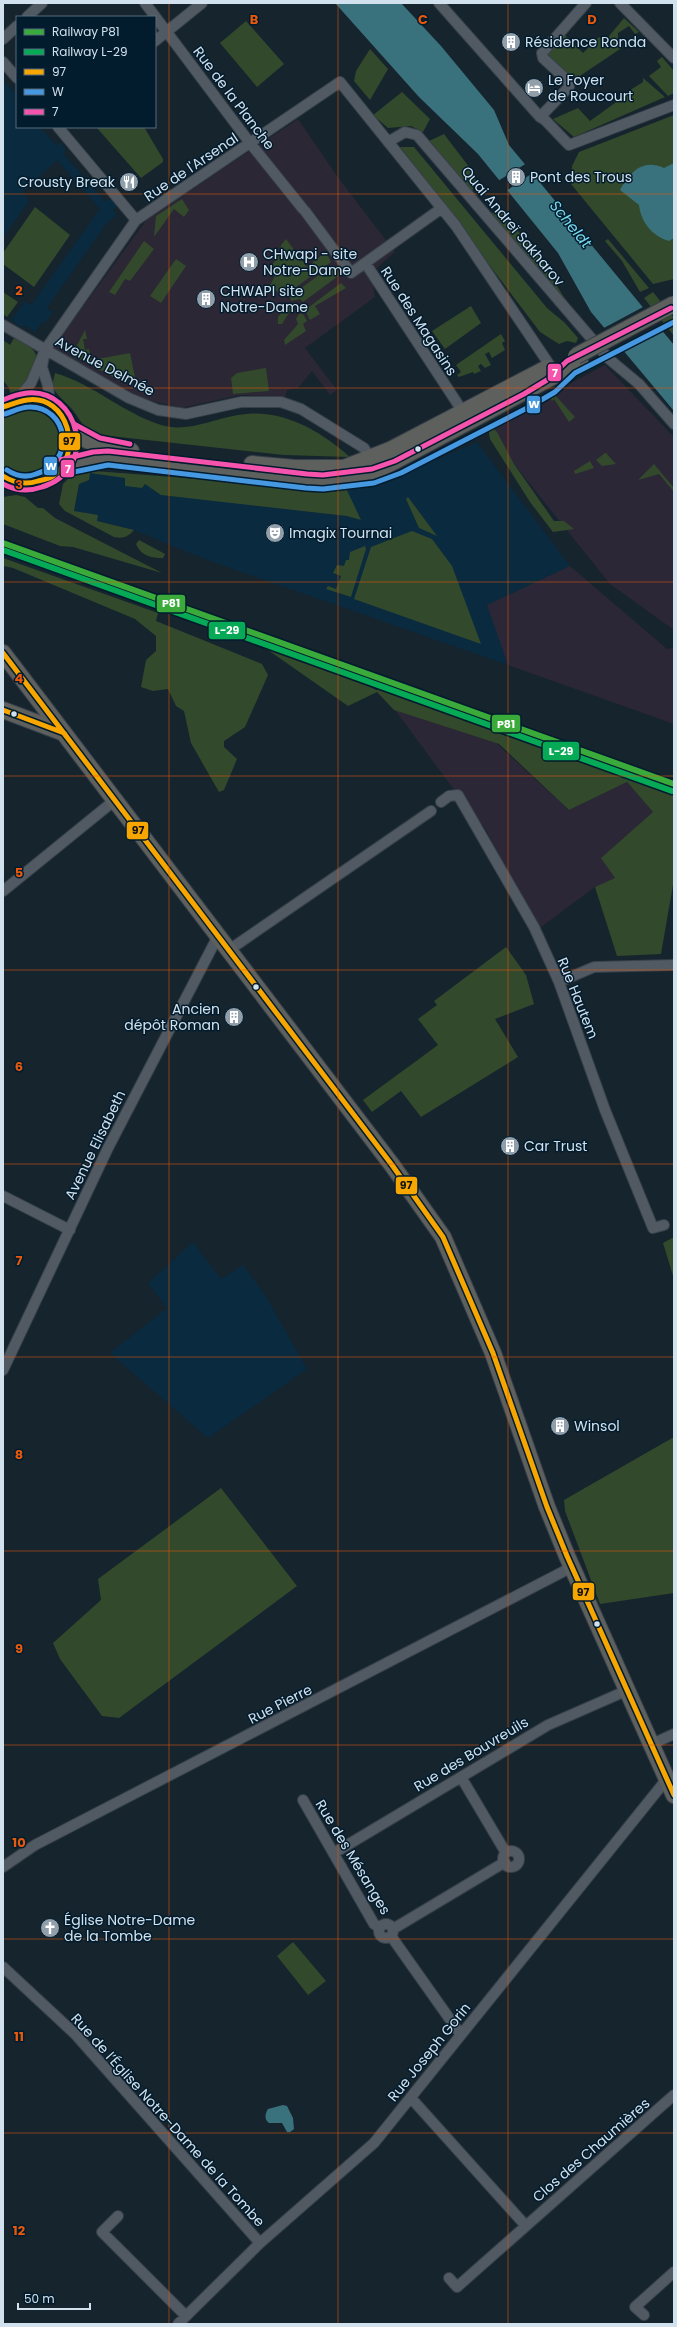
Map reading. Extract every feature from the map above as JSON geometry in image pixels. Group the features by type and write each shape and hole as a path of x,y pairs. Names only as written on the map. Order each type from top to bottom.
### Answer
{"main road":[{"path":"62,467 94,458 108,458 306,481 342,480 378,470 674,304"},
{"path":"10,404 28,398 50,404 59,411 70,429 78,437 126,451 295,468 344,468 371,459 551,367 578,359 674,314"},
{"path":"6,481 26,484 38,483 49,479 62,467 70,448 70,429"},
{"path":"3,653 392,1165 443,1237 493,1353 547,1507 572,1567 674,1795"},
{"path":"3,710 31,722 64,733"}],"street":[{"path":"28,16 42,3"},
{"name":"Rue de la Planche","path":"145,3 155,16"},
{"path":"156,40 202,3"},
{"path":"439,3 540,117 545,120 569,145 674,105"},
{"path":"540,117 569,86 568,81 543,58 542,53 586,3"},
{"path":"620,3 674,58"},
{"name":"Rue de la Planche","path":"156,18 250,144 304,210 351,273 366,264"},
{"path":"3,39 16,27"},
{"path":"3,62 16,77"},
{"name":"Rue de l'Arsenal","path":"136,220 340,82 388,142"},
{"path":"10,404 31,383 45,350 136,220 59,128"},
{"name":"Quai Andreï Sakharov","path":"388,142 405,132 417,135 609,359 639,384 674,424"},
{"path":"388,142 442,208 551,367"},
{"name":"Rue des Magasins","path":"442,208 366,264 463,412"},
{"name":"Avenue Delmée","path":"3,325 129,398 167,413 186,414 230,404 253,401 290,405 364,448 371,459"},
{"path":"45,350 42,367 48,386 50,404"},
{"name":"Rue Hautem","path":"442,802 449,796 458,795 530,921 559,982 605,1110 653,1228 664,1225"},
{"path":"3,891 115,800"},
{"path":"229,950 432,811"},
{"name":"Avenue Elisabeth","path":"3,1370 108,1148 218,936"},
{"path":"559,982 594,967 674,965"},
{"path":"3,1196 70,1230"},
{"name":"Rue Pierre","path":"3,1867 35,1845 572,1567"},
{"name":"Rue des Bouvreuils","path":"334,1853 548,1725 628,1690"},
{"path":"652,1744 674,1734"},
{"path":"461,1777 505,1858 392,1932 461,2035"},
{"name":"Rue Joseph Gorin","path":"178,2324 260,2243 374,2143 666,1780"},
{"name":"Rue des Mésanges","path":"303,1800 374,1924 380,1928 387,1924 392,1932"},
{"name":"Rue de l’Église Notre-Dame de la Tombe","path":"3,1967 75,2034 260,2243"},
{"name":"Clos des Chaumières","path":"449,2278 457,2287 674,2095"},
{"path":"411,2098 526,2226"},
{"path":"118,2216 102,2232 186,2316"},
{"path":"644,2315 635,2307 674,2272"}],"shaded area":[{"path":"3,82 16,93 14,98 16,100 16,128 41,128 56,145 60,142 66,150 63,153 106,202 110,198 117,206 113,210 117,215 106,224 47,308 53,312 45,323 42,322 35,332 24,325 22,328 11,320 25,301 31,305 100,209 57,160 23,191 29,201 3,238"},
{"name":"CHwapi - site Notre-Dame","path":"298,119 337,176 395,252 371,273 375,297 305,348 337,390 330,395 312,371 298,388 287,390 285,397 240,395 181,408 137,397 52,349 147,219"},
{"path":"605,365 674,437 674,630 610,584 514,464 489,427"},
{"path":"477,442 570,566 488,605 508,665 202,558 134,530 97,521 98,515 74,512 82,470 316,488 404,474"},
{"path":"570,566 667,649 674,648 674,724 508,665 487,605"},
{"path":"395,710 496,743 569,810 627,782 653,812 602,858 616,879 595,887 537,930 485,828 458,795"},
{"path":"193,1242 221,1279 243,1265 265,1295 307,1369 208,1438 110,1353 167,1308 148,1283"}],"green space":[{"path":"624,18 639,32 635,34 629,26 618,33 618,40 623,47 574,80 571,80 546,57 564,34 583,53 599,37 605,41"},
{"path":"246,21 284,64 257,87 220,43"},
{"path":"370,49 388,69 370,100 354,81 356,71"},
{"path":"662,57 674,71 674,93 668,96 649,76 661,67 657,61"},
{"path":"643,78 665,97 574,137 553,119 578,108 590,121 626,95 627,92 643,82"},
{"path":"402,92 430,119 423,132 411,126 388,128 373,115"},
{"path":"674,115 674,279 653,284 571,184 572,166 579,152"},
{"path":"97,128 145,128 163,159 163,162 141,178"},
{"path":"444,134 476,176 472,193 429,141"},
{"path":"400,147 414,147 547,308 565,323 578,338 576,343 567,341 559,344 540,332"},
{"path":"182,199 189,210 184,217 174,209 154,237 156,216"},
{"path":"35,207 70,235 34,287 3,264 3,253"},
{"path":"503,212 538,256 569,305 489,213"},
{"path":"286,239 307,267 326,252 331,262 292,290 285,289 280,294 274,289 272,291 268,289 276,274 270,268 279,255 281,245"},
{"path":"608,239 649,288 640,292 622,261 605,241"},
{"path":"144,241 154,249 130,281 125,279 115,295 109,292"},
{"path":"176,259 186,266 161,303 150,296"},
{"path":"333,265 341,274 303,302 300,299 291,301 290,296"},
{"path":"341,283 346,288 315,306 320,314 310,320 305,310"},
{"path":"3,292 18,302 7,317 3,314"},
{"path":"653,292 674,318 674,336 644,298"},
{"path":"288,304 292,308 282,324 278,324 278,317"},
{"path":"471,306 481,323 445,349 432,331"},
{"path":"299,314 303,314 307,321 303,324 306,331 285,345 284,340 298,324 296,319"},
{"path":"85,330 87,339 83,339 85,350 89,349 92,360 130,353 135,377 119,380 72,355"},
{"path":"501,334 505,341 502,343 505,350 492,358 489,352 485,354 491,365 485,368 481,364 478,366 481,371 474,374 473,372 459,377 457,375 461,372 456,365"},
{"path":"14,338 33,350 36,355 36,362 31,376 16,393 11,396 9,388 3,380 3,340 10,345"},
{"path":"266,368 269,391 233,394 231,378 237,373"},
{"path":"55,373 82,384 147,420 161,425 171,427 190,426 238,415 254,413 269,414 298,423 312,430 326,438 350,457 284,455 101,435 86,428 72,409 57,393 52,386"},
{"path":"555,395 575,417 569,422 554,399 552,401 550,398"},
{"path":"32,407 51,416 61,429 63,444 58,458 49,469 35,476 20,476 3,466 3,418 16,410"},
{"path":"488,428 494,429 497,432 514,464 554,521 564,521 574,529 553,532 530,502 490,439"},
{"path":"605,453 616,464 602,466 596,460"},
{"path":"590,461 594,468 575,474 574,471"},
{"path":"654,464 674,488 674,492 659,474 638,480"},
{"path":"82,470 316,488 344,484 361,520 347,516 161,495 145,484 142,488 125,486 125,478 90,473 89,480 79,484 74,511 98,515 97,521 134,530 125,537 114,537 65,511 59,504 63,484 72,475"},
{"path":"16,495 25,497 38,508 43,508 55,518 162,573 73,547 60,546 3,524 3,497"},
{"path":"408,497 437,536 419,528 406,499"},
{"path":"412,531 432,539 452,566 481,644 354,599 371,547"},
{"path":"139,540 165,554 163,558 154,558 144,554 136,544"},
{"path":"365,546 366,549 351,597 326,589 328,586 336,589 341,576 333,573 337,565 344,566 346,560 349,560 350,552"},
{"path":"3,558 158,613 156,621 262,664 268,675 245,727 224,741 224,747 237,759 224,790 219,792 191,743 184,711 176,706 168,689 153,691 141,687 146,660 156,651 156,636 135,619 13,568 3,566"},
{"path":"258,643 346,673 376,690 385,690 498,729 674,795 674,879 661,954 617,956 595,887 615,878 601,858 653,812 627,782 569,810 499,744 394,710 377,692 348,706"},
{"path":"506,947 526,975 534,1004 495,1019 518,1057 421,1117 401,1091 372,1112 363,1100 438,1045 418,1019 437,1005 434,1001"},
{"path":"674,1237 674,1279 663,1243"},
{"path":"674,1437 674,1593 600,1604 565,1511 564,1500"},
{"path":"221,1488 297,1586 119,1718 102,1716 60,1659 53,1643 101,1600 98,1579"},
{"path":"293,1942 326,1981 308,1995 277,1956"}],"water":[{"name":"Scheldt","path":"335,3 401,3 441,46 494,110 509,145 674,345 674,411 591,312 558,253 478,154 419,97"},
{"path":"674,163 674,238 669,241 657,236 648,228 642,217 639,205 620,190 628,178 638,168 656,165 664,168"},
{"path":"283,2105 287,2106 293,2118 294,2129 290,2132 287,2132 282,2123 269,2123 266,2118 268,2109"}],"pier":[{"path":"527,163 534,172 506,191 498,181"},
{"path":"645,306 663,329 621,351 602,329"}],"rail line":[{"name":"P81","path":"3,543 674,784"},
{"name":"L-29","path":"3,550 672,791"}],"transit line":[{"name":"7","path":"60,460 93,452 108,451 307,474 323,475 372,469 395,461 524,394 547,380 567,361 671,308"},
{"name":"W","path":"64,474 108,465 306,488 323,489 374,483 401,473 531,406 555,392 575,373 674,322"},
{"name":"7","path":"3,400 27,393 45,395 59,403 70,416 76,431 76,448 71,464 60,478 32,490 22,490 3,484"},
{"name":"97","path":"3,407 27,400 41,401 53,406 61,416 67,428 69,441 68,454 62,466 53,476 46,479 25,483 16,482 3,476"},
{"name":"W","path":"5,414 26,407 42,409 52,415 59,424 62,435 62,447 58,458 49,467 29,476 17,475 7,470"},
{"name":"7","path":"74,424 100,438 130,444"},
{"name":"97","path":"3,653 392,1165 443,1237 493,1353 547,1507 567,1556 674,1795"},
{"name":"97","path":"3,710 64,733 66,736"}],"place":[{"name":"Résidence Ronda","path":"511,42"},
{"name":"Le Foyer de Roucourt","path":"534,88"},
{"name":"Pont des Trous","path":"516,177"},
{"name":"Crousty Break","path":"129,182"},
{"name":"CHwapi - site Notre-Dame","path":"249,262"},
{"name":"CHWAPI site Notre-Dame","path":"206,299"},
{"name":"Imagix Tournai","path":"275,533"},
{"name":"Ancien dépôt Roman","path":"234,1017"},
{"name":"Car Trust","path":"510,1146"},
{"name":"Winsol","path":"560,1426"},
{"name":"Église Notre-Dame de la Tombe","path":"50,1928"}]}
